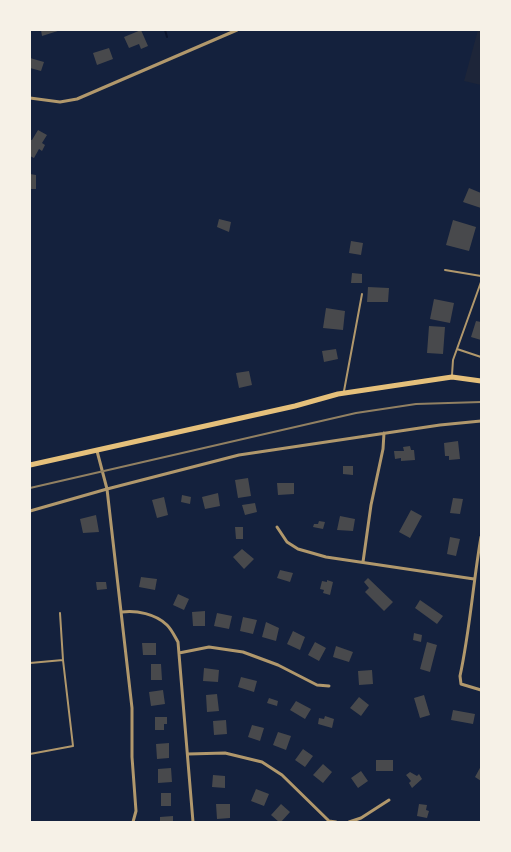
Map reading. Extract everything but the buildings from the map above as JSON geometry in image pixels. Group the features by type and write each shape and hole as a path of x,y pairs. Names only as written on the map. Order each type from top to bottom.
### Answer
{"main road":[{"path":"30,465 344,393 452,378 481,381"}],"street":[{"path":"30,98 60,102 77,99 238,30"},
{"path":"30,511 107,488 239,456 384,433 481,421"},
{"path":"363,562 371,505 384,450 384,433"},
{"path":"98,450 107,488 132,708 132,757 136,811 133,822"},
{"path":"277,527 287,542 298,549 326,556 474,579"},
{"path":"481,537 470,621 460,676 461,684 481,690"},
{"path":"122,612 130,611 151,615 167,625 178,642 193,822"},
{"path":"179,653 209,647 243,652 278,664 317,685 329,686"},
{"path":"188,754 225,753 262,762 282,775 329,821 336,822"},
{"path":"349,822 361,818 389,800"}],"lane":[{"path":"445,270 481,276"},
{"path":"452,378 453,360 481,282"},
{"path":"344,393 362,294"},
{"path":"457,349 481,357"},
{"path":"30,754 73,746 62,660 60,614"},
{"path":"30,663 62,660"}],"shaded area":[{"path":"478,30 481,30 481,85 464,81"}],"waterway":[{"path":"165,30 167,37"}],"railway":[{"path":"30,488 356,413 416,404 481,402"}]}
